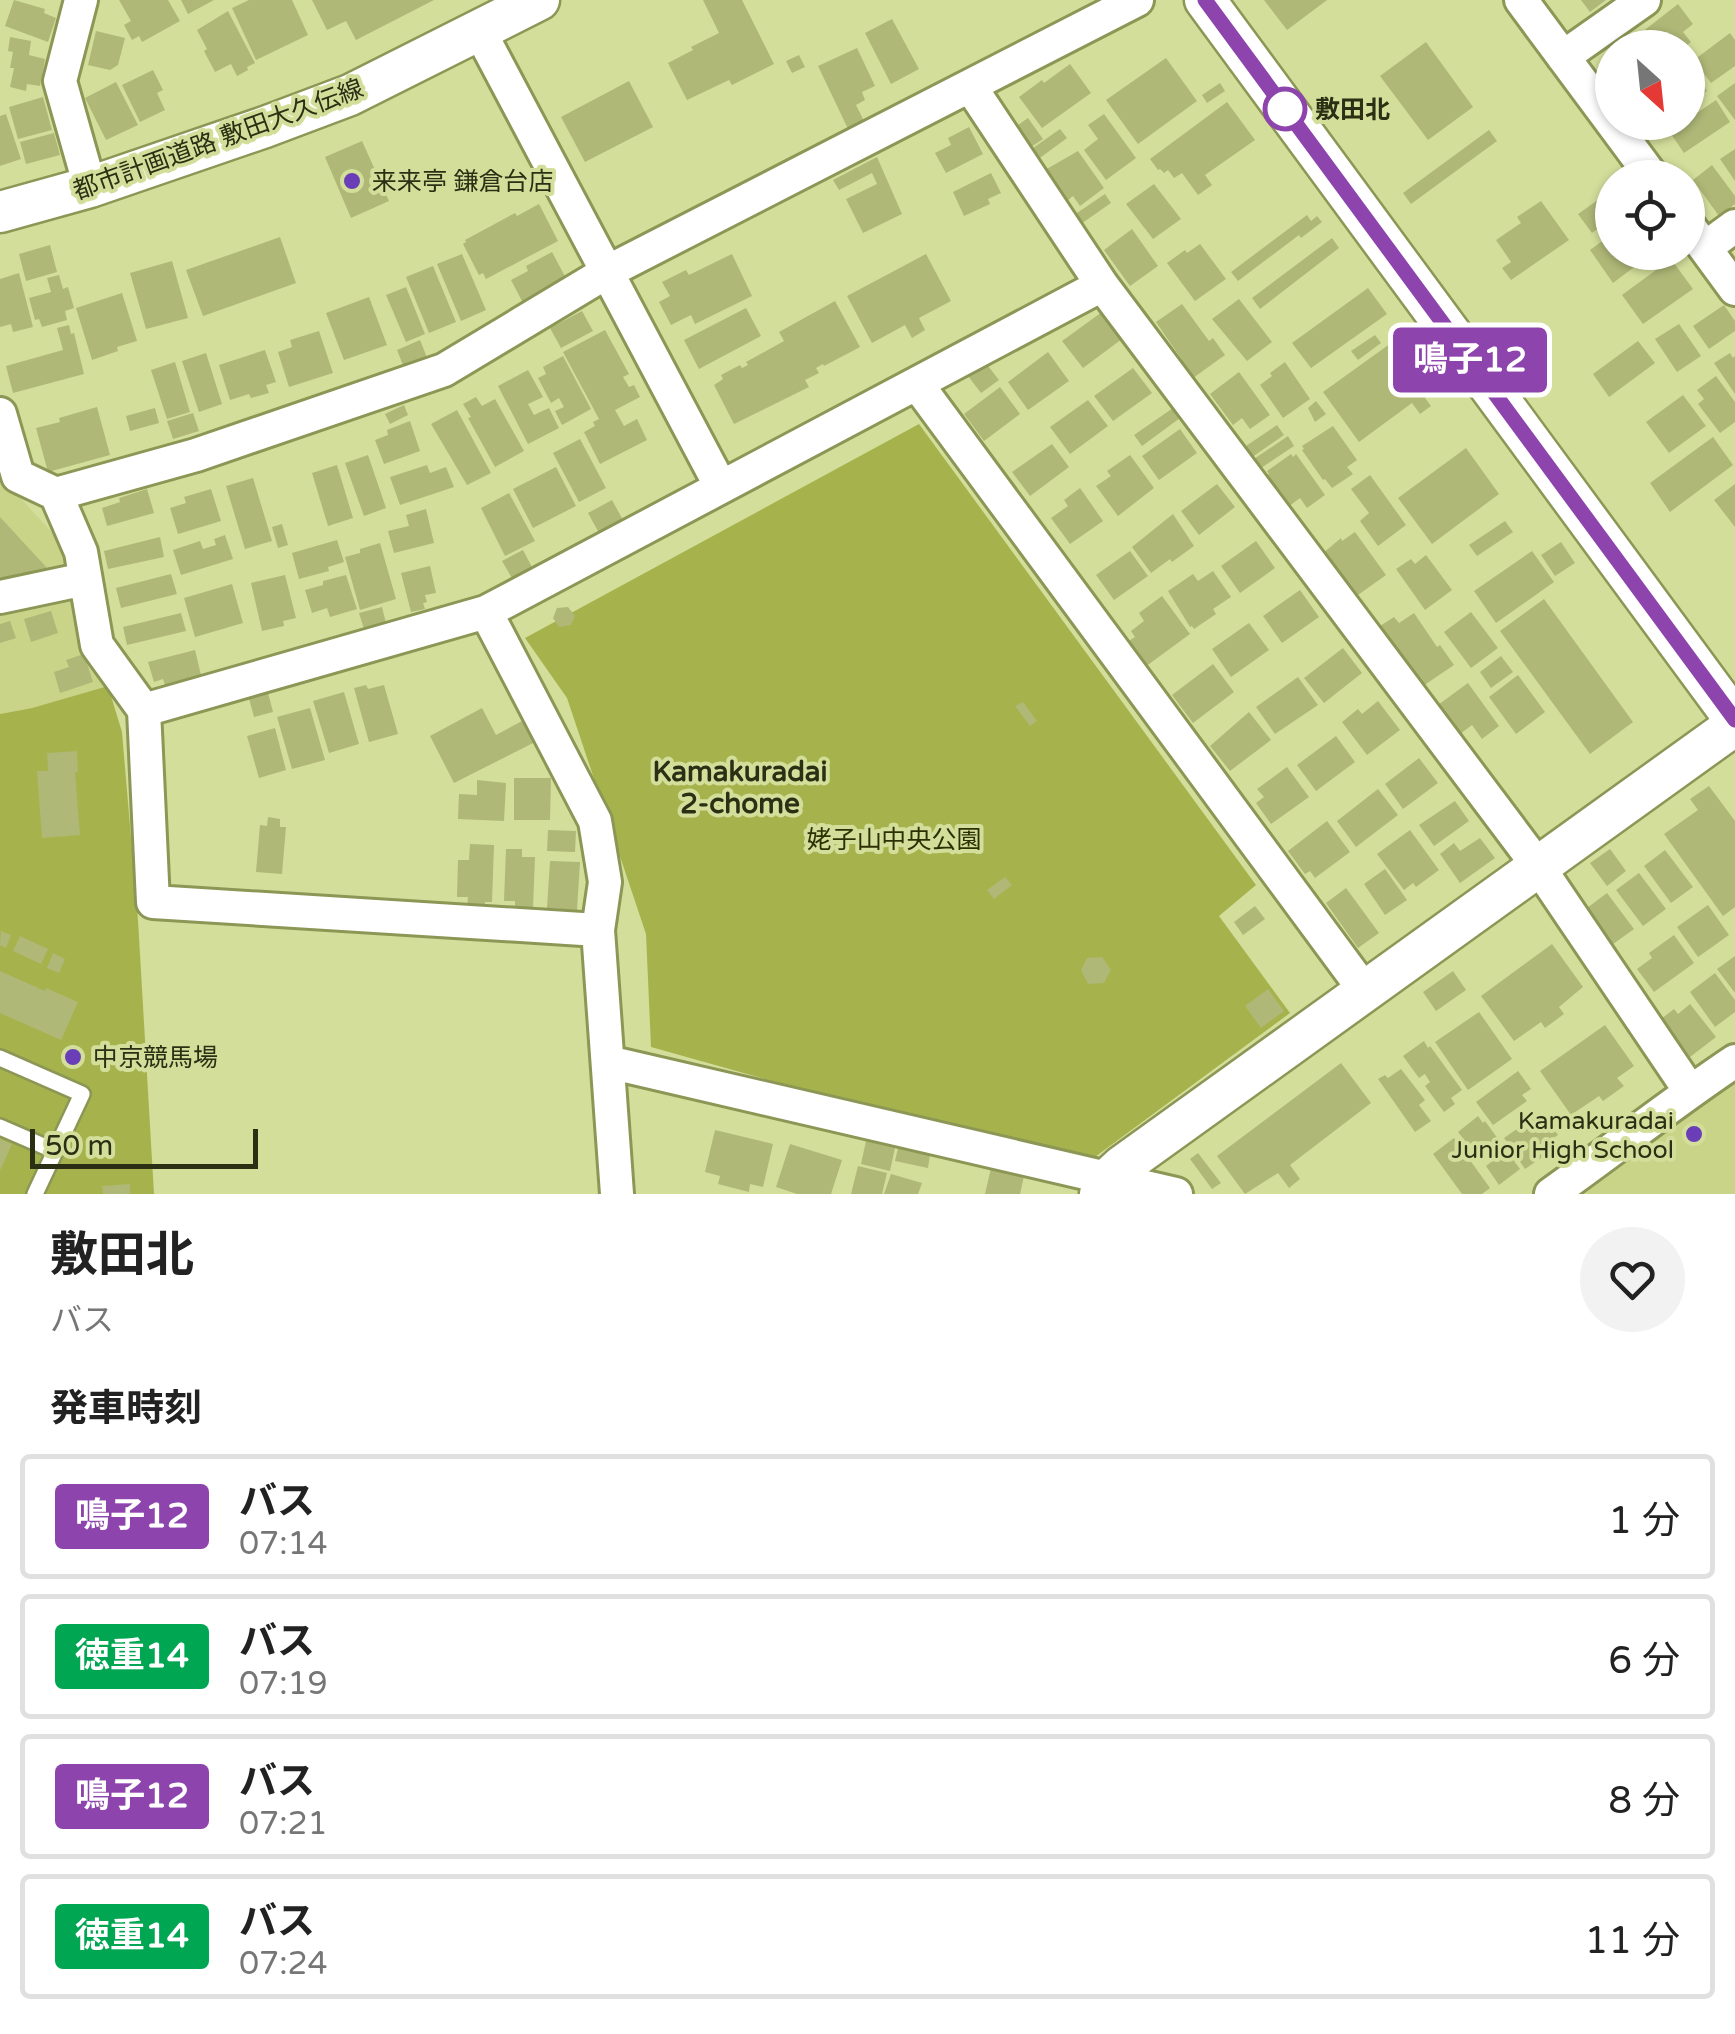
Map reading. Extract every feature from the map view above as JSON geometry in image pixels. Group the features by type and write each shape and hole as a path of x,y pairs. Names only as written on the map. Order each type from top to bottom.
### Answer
{"street":[{"path":"82,0 60,80 90,187"},
{"name":"都市計画道路 敷田大久伝線","path":"0,212 90,187 350,96 540,0"},
{"path":"0,414 18,476 56,494 196,456 444,370 608,272 1137,0"},
{"path":"1104,1186 1122,1166 1735,722 1205,0"},
{"path":"1522,0 1639,160"},
{"path":"1564,57 1644,0"},
{"path":"480,32 722,487"},
{"path":"970,86 1102,285 1538,866 1690,1092"},
{"path":"1705,234 1735,226"},
{"path":"1705,248 1735,289"},
{"path":"144,710 486,612 1102,285"},
{"path":"917,384 1364,991"},
{"path":"56,494 81,552 97,645 144,710 153,902 598,930"},
{"path":"0,597 86,579"},
{"path":"486,612 594,821 605,882 598,930 617,1194"},
{"path":"1552,1194 1735,1061"},
{"path":"608,1062 1104,1186 1176,1194"}],"lane":[{"path":"0,1058 82,1094 36,1194"},
{"path":"0,1127 55,1151"}],"shaded area":[{"path":"0,460 6,482 58,539 69,558 64,568 0,585"},
{"path":"75,595 108,686 0,714 0,615"},
{"name":"Kamakuradai Junior High School","path":"1735,1074 1735,1194 1573,1194"}],"green space":[{"name":"姥子山中央公園","path":"919,424 1256,885 1219,916 1290,1013 1080,1168 651,1047 646,934 567,698 525,638"},
{"name":"中京競馬場","path":"108,686 122,732 154,1194 0,1194 0,714"}],"building":[{"path":"14,0 45,9 44,13 56,18 48,42 5,26"},
{"path":"119,0 168,0 180,21 142,42 139,36 132,40 124,25 131,21"},
{"path":"181,0 214,0 188,14"},
{"path":"249,0 292,0 308,35 256,60 232,8"},
{"path":"312,0 434,0 356,40 346,21 327,30"},
{"path":"703,0 742,0 774,64 732,85 729,80 687,100 668,63 719,33"},
{"path":"1264,0 1327,0 1287,30"},
{"path":"1581,0 1606,0 1590,12"},
{"path":"1678,4 1693,24 1686,30 1645,30"},
{"path":"228,11 255,63 237,76 231,64 215,72 197,30"},
{"path":"892,19 919,69 891,84 865,33"},
{"path":"96,31 125,38 118,65 110,70 88,65"},
{"path":"1730,33 1735,40 1735,66 1711,83 1705,75 1705,52"},
{"path":"10,37 31,41 29,55 45,59 40,86 27,84 26,91 10,87 14,68 10,68"},
{"path":"1426,42 1473,107 1428,140 1380,76"},
{"path":"857,48 875,86 862,92 865,100 856,105 865,123 849,131 818,66"},
{"path":"799,55 805,67 792,73 786,61"},
{"path":"1166,58 1197,101 1138,144 1106,100"},
{"path":"1070,64 1091,93 1042,128 1019,97"},
{"path":"153,70 163,90 157,93 165,110 140,122 122,85"},
{"path":"629,81 653,127 585,162 561,117"},
{"path":"116,82 138,125 106,140 85,98"},
{"path":"1220,83 1225,91 1207,103 1202,95"},
{"path":"1735,83 1735,120 1717,96"},
{"path":"43,97 52,130 18,139 9,107"},
{"path":"1716,100 1730,122 1705,139 1705,107"},
{"path":"1227,102 1255,140 1205,175 1212,185 1198,195 1182,173 1174,178 1168,170 1158,170 1150,159"},
{"path":"6,114 21,159 0,166 0,116"},
{"path":"1104,114 1136,158 1106,180 1084,150 1098,139 1088,125"},
{"path":"1028,118 1043,139 1025,151 1011,130"},
{"path":"969,127 983,154 946,173 935,153 951,145 948,138"},
{"path":"1060,129 1067,138 1033,163 1026,153"},
{"path":"1489,130 1497,141 1411,204 1403,193"},
{"path":"54,133 60,155 26,164 20,142"},
{"path":"1675,140 1703,140 1684,153"},
{"name":"来来亭 鎌倉台店","path":"362,141 389,201 351,218 325,157"},
{"path":"1735,149 1735,181 1720,159"},
{"path":"1078,151 1104,188 1080,206 1073,196 1067,201 1045,170"},
{"path":"877,157 902,214 863,233 846,199 877,184 872,173 839,190 833,180"},
{"path":"1712,165 1735,196 1735,204 1719,216 1705,197 1705,171"},
{"path":"991,173 1001,193 988,199 990,204 964,216 953,192"},
{"path":"1154,184 1181,219 1153,239 1126,204"},
{"path":"1105,194 1111,203 1078,226 1071,217"},
{"path":"1541,201 1569,240 1511,280 1502,268 1511,262 1496,240 1521,223 1517,217"},
{"path":"1595,202 1595,231 1592,233 1578,214"},
{"path":"539,204 558,241 486,279 483,273 479,275 463,244 465,240"},
{"path":"1307,215 1311,221 1317,216 1322,222 1238,281 1231,272"},
{"path":"1132,229 1158,266 1130,286 1104,250"},
{"path":"280,237 296,283 203,316 186,270"},
{"path":"1332,238 1339,248 1260,309 1252,298"},
{"path":"1200,244 1226,279 1195,301 1167,263"},
{"path":"50,245 57,272 26,281 19,254"},
{"path":"552,252 568,282 524,305 511,280 528,271 526,266"},
{"path":"462,254 486,310 461,321 437,264"},
{"path":"732,254 752,296 695,324 691,315 671,325 659,302 670,296 662,282 686,270 689,275"},
{"path":"926,254 951,301 919,318 925,330 912,338 905,325 872,343 847,296"},
{"path":"172,261 188,318 146,329 130,273"},
{"path":"433,266 456,322 429,333 406,277"},
{"path":"1604,270 1630,270 1613,283"},
{"path":"1656,270 1679,270 1693,289 1643,324 1622,295"},
{"path":"19,273 33,327 13,332 11,324 0,327 0,279"},
{"path":"59,275 63,289 68,287 74,308 65,311 67,320 42,327 39,319 35,320 29,298 51,292 47,278"},
{"path":"406,287 425,334 406,342 386,295"},
{"path":"1368,288 1387,314 1311,368 1292,343"},
{"path":"122,293 137,341 92,360 76,308"},
{"path":"369,297 387,345 344,360 326,313"},
{"path":"1239,299 1272,342 1247,361 1212,319"},
{"path":"835,301 860,347 816,368 819,373 805,380 809,387 734,424 714,385 723,379 721,375 748,365 746,362 784,341 779,332"},
{"path":"1182,304 1209,341 1213,338 1225,355 1193,378 1177,363 1182,360 1156,322"},
{"path":"1724,305 1735,321 1735,331 1709,349 1693,326"},
{"path":"746,308 761,336 699,369 684,340"},
{"path":"582,311 593,331 561,348 550,328"},
{"path":"1102,312 1122,339 1083,368 1062,341"},
{"path":"1679,324 1701,356 1677,372 1655,339"},
{"path":"69,325 84,374 13,393 6,366 63,350 57,328"},
{"path":"605,330 629,374 623,377 629,387 634,385 640,397 615,410 624,426 637,419 647,440 600,464 584,432 599,419 563,352"},
{"path":"319,331 333,373 289,387 278,352 292,347 290,340"},
{"path":"1405,333 1441,382 1423,395 1431,406 1420,414 1412,403 1359,442 1323,392"},
{"path":"1375,335 1381,343 1358,360 1351,351"},
{"path":"420,340 428,360 405,370 397,350"},
{"path":"1638,341 1655,363 1609,397 1593,374"},
{"path":"265,350 276,382 266,385 269,393 230,400 219,365"},
{"path":"1048,352 1069,381 1028,410 1008,382"},
{"path":"206,353 222,404 199,412 182,361"},
{"path":"1730,353 1735,356 1735,394 1714,363"},
{"path":"563,356 591,409 562,425 555,411 564,407 559,398 551,403 538,378 546,374 543,367"},
{"path":"175,362 190,412 167,419 151,370"},
{"path":"985,362 999,380 981,393 968,376"},
{"path":"1285,362 1310,399 1283,418 1260,385"},
{"path":"1133,368 1152,393 1113,421 1094,396"},
{"path":"528,370 543,397 528,404 534,415 549,408 559,428 528,444 498,386"},
{"path":"1239,372 1270,415 1250,429 1242,418 1233,425 1210,394"},
{"path":"1716,376 1735,402 1735,422 1720,433 1698,404 1704,399 1697,390"},
{"path":"1000,387 1020,414 984,441 964,414"},
{"path":"1683,395 1706,426 1669,453 1646,422"},
{"path":"476,397 482,406 495,399 524,451 495,467 463,404"},
{"path":"1088,400 1108,426 1070,454 1050,427"},
{"path":"1316,401 1326,414 1315,422 1308,408"},
{"path":"404,405 408,415 390,424 385,414"},
{"path":"97,407 110,455 48,472 36,428"},
{"path":"155,408 159,423 130,431 126,416"},
{"path":"1173,408 1180,418 1142,446 1134,435"},
{"path":"457,410 491,473 467,485 431,424"},
{"path":"193,413 199,431 173,439 167,421"},
{"path":"410,421 420,451 384,464 375,440 388,435 387,430"},
{"path":"1277,425 1284,435 1248,460 1240,450"},
{"path":"1333,426 1357,460 1347,467 1353,474 1332,488 1302,446"},
{"path":"1180,429 1197,453 1159,480 1142,456"},
{"path":"1288,436 1294,446 1258,470 1251,461"},
{"path":"1713,437 1733,465 1670,512 1650,483"},
{"path":"580,439 606,488 579,502 553,453"},
{"path":"1052,444 1069,467 1030,496 1012,472"},
{"path":"1466,448 1499,494 1432,544 1398,498"},
{"path":"1296,454 1325,495 1307,508 1300,498 1288,507 1266,476 1267,471"},
{"path":"368,455 386,508 364,516 345,463"},
{"path":"1130,455 1154,488 1118,516 1096,486 1111,476 1107,471"},
{"path":"337,465 353,518 328,526 312,473"},
{"path":"427,465 430,473 446,467 454,487 400,505 390,477"},
{"path":"556,467 576,506 533,528 513,489"},
{"path":"1370,475 1406,525 1378,546 1360,521 1369,513 1351,489"},
{"path":"253,478 272,541 245,549 226,486"},
{"path":"1217,484 1235,507 1199,535 1181,511"},
{"path":"1735,484 1735,527 1714,500"},
{"path":"1080,488 1103,521 1070,544 1051,518 1068,506 1064,500"},
{"path":"147,489 154,513 107,526 102,508"},
{"path":"211,489 221,521 178,534 170,508 186,503 184,497"},
{"path":"509,493 535,541 505,556 481,508"},
{"path":"612,500 623,520 599,533 588,513"},
{"path":"426,509 434,543 394,553 388,531 409,526 406,515"},
{"path":"1173,514 1194,546 1151,573 1132,547"},
{"path":"0,517 48,569 4,581 0,577"},
{"path":"1505,521 1513,532 1477,556 1469,545"},
{"path":"282,524 288,545 278,548 272,527"},
{"path":"1355,532 1386,575 1358,595 1349,584 1346,587 1322,554"},
{"path":"225,535 233,559 181,575 173,550 200,541 203,549 216,545 214,539"},
{"path":"160,537 164,557 108,569 104,551"},
{"path":"337,540 344,562 328,567 329,571 299,579 292,553"},
{"path":"1256,541 1275,568 1240,593 1221,566"},
{"path":"1561,542 1575,563 1555,576 1541,555"},
{"path":"380,543 396,599 360,610 345,557"},
{"path":"523,550 533,569 513,580 502,561"},
{"path":"1130,551 1148,576 1114,600 1096,575"},
{"path":"1532,551 1554,582 1496,623 1474,591"},
{"path":"1426,555 1452,590 1425,610 1396,569 1411,559 1415,564"},
{"path":"430,566 436,593 425,595 425,609 411,612 401,573"},
{"path":"1213,571 1231,597 1213,609 1216,614 1194,629 1168,591 1193,574 1198,581"},
{"path":"171,574 177,594 121,608 116,588"},
{"path":"285,575 296,618 283,621 284,626 262,631 251,583"},
{"path":"346,575 357,609 330,617 327,608 312,613 305,590"},
{"path":"232,584 243,623 195,637 184,598"},
{"path":"1300,590 1319,617 1282,643 1263,616"},
{"path":"1162,596 1190,634 1145,667 1127,642 1135,637 1131,631 1144,621 1139,613"},
{"path":"1544,599 1633,722 1590,754 1500,631"},
{"path":"382,607 386,623 364,629 359,613"},
{"path":"568,607 575,616 571,625 559,627 553,618 557,608"},
{"path":"51,611 58,633 31,642 24,619"},
{"path":"1471,612 1498,648 1471,668 1444,632"},
{"path":"181,613 186,631 127,645 123,627"},
{"path":"1414,613 1454,665 1420,688 1377,628 1394,617 1399,623"},
{"path":"10,621 16,638 0,643 0,624"},
{"path":"1249,623 1269,650 1231,677 1212,649"},
{"path":"1343,648 1362,673 1324,703 1304,678"},
{"path":"195,650 201,675 165,685 163,679 154,682 148,662"},
{"path":"84,654 93,682 60,693 54,672 69,667 66,660"},
{"path":"1501,656 1513,672 1491,688 1480,672"},
{"path":"1213,664 1234,692 1193,723 1172,695"},
{"path":"1518,675 1545,712 1516,734 1489,697"},
{"path":"1298,677 1318,705 1275,734 1256,707"},
{"path":"1468,683 1499,726 1482,739 1472,725 1460,734 1438,705"},
{"path":"366,685 368,689 384,685 398,734 369,742 354,688"},
{"path":"267,689 273,712 254,717 248,695"},
{"path":"344,692 359,744 329,753 313,701"},
{"path":"1378,701 1400,730 1367,755 1342,722 1358,709 1362,714"},
{"path":"1023,702 1037,721 1030,726 1015,706"},
{"path":"310,708 325,760 292,769 277,717"},
{"path":"482,708 496,735 524,720 535,742 454,783 430,736"},
{"path":"1249,712 1271,740 1230,771 1210,746"},
{"path":"275,728 286,770 259,778 247,736"},
{"path":"1336,736 1355,762 1316,791 1297,765"},
{"path":"77,751 80,835 42,838 37,771 48,771 47,753"},
{"path":"1419,758 1438,783 1403,809 1385,784"},
{"path":"1287,767 1309,797 1271,824 1256,803 1264,797 1257,789"},
{"path":"514,778 551,778 550,820 514,820"},
{"path":"477,780 506,783 504,821 458,819 459,794 477,795"},
{"path":"1709,786 1735,821 1735,907 1723,916 1664,834 1698,810 1690,799"},
{"path":"1378,789 1398,815 1356,847 1337,821"},
{"path":"1455,801 1469,821 1434,846 1419,825"},
{"path":"268,817 280,819 280,827 286,827 282,874 256,872 260,825 267,826"},
{"path":"1327,821 1350,852 1315,878 1310,871 1305,874 1288,851"},
{"path":"548,830 576,831 575,852 547,851"},
{"path":"1410,830 1439,870 1416,887 1413,883 1404,890 1377,854"},
{"path":"1480,838 1495,858 1460,883 1440,854 1454,843 1460,851"},
{"path":"470,844 494,845 492,902 485,902 485,907 467,906 468,897 457,897 458,860 469,860"},
{"path":"506,849 522,849 522,857 535,857 533,908 515,908 515,901 504,901"},
{"path":"1610,849 1626,871 1607,886 1590,863"},
{"path":"1665,850 1693,887 1671,903 1644,866"},
{"path":"550,861 580,862 577,910 547,908"},
{"path":"1385,869 1407,900 1385,915 1364,884"},
{"path":"1639,873 1666,909 1643,926 1616,890"},
{"path":"1005,877 1012,885 994,899 987,890"},
{"path":"1346,888 1379,933 1358,948 1326,903"},
{"path":"1607,893 1634,929 1609,947 1583,911"},
{"path":"1708,905 1729,935 1698,957 1677,927"},
{"path":"1255,906 1265,919 1243,935 1234,922"},
{"path":"1,931 11,935 6,948 0,945"},
{"path":"1674,935 1694,963 1654,992 1637,969 1652,958 1649,953"},
{"path":"20,936 48,949 41,964 13,951"},
{"path":"1552,944 1583,987 1559,1007 1564,1014 1545,1028 1541,1022 1514,1041 1481,996"},
{"path":"53,953 65,959 59,973 47,968"},
{"path":"1735,956 1735,993 1717,969"},
{"path":"1102,957 1111,970 1104,983 1088,984 1081,970 1087,958"},
{"path":"0,971 78,1002 61,1040 0,1013"},
{"path":"1453,971 1466,990 1436,1011 1423,992"},
{"path":"1715,973 1735,1000 1735,1012 1715,1027 1690,992"},
{"path":"1268,989 1284,1011 1261,1028 1245,1006"},
{"path":"1690,1004 1716,1037 1690,1057 1661,1019 1674,1009 1678,1014"},
{"path":"1479,1012 1512,1059 1468,1090 1435,1042"},
{"path":"1605,1025 1634,1066 1617,1078 1624,1086 1603,1101 1599,1096 1571,1115 1540,1071"},
{"path":"1424,1041 1462,1090 1451,1098 1455,1104 1444,1112 1425,1086 1430,1082 1425,1074 1419,1078 1403,1056"},
{"path":"1341,1063 1371,1103 1290,1165 1300,1179 1289,1188 1278,1173 1245,1194 1217,1156"},
{"path":"1401,1069 1425,1100 1419,1105 1431,1121 1415,1132 1378,1079 1385,1075 1388,1078"},
{"path":"1518,1071 1531,1089 1522,1095 1527,1101 1493,1125 1476,1102"},
{"path":"1541,1112 1558,1135 1539,1148 1544,1156 1525,1169 1504,1138"},
{"path":"1478,1116 1520,1169 1499,1185 1486,1166 1491,1162 1482,1151 1476,1155 1458,1132"},
{"path":"715,1130 773,1144 763,1187 750,1184 749,1192 718,1184 720,1176 705,1172"},
{"path":"1454,1138 1490,1188 1482,1194 1462,1194 1433,1154"},
{"path":"0,1139 12,1144 0,1171"},
{"path":"866,1141 895,1148 890,1171 861,1164"},
{"path":"790,1144 842,1160 831,1194 797,1194 776,1187"},
{"path":"898,1148 930,1155 928,1168 895,1161"},
{"path":"1198,1153 1221,1183 1212,1189 1190,1159"},
{"path":"858,1166 887,1173 882,1194 851,1194"},
{"path":"991,1168 1024,1176 1020,1194 985,1194"},
{"path":"891,1174 922,1183 918,1194 884,1194"},
{"path":"130,1184 130,1194 103,1194 102,1186"}],"bus line":[{"name":"鳴子12","path":"1205,0 1735,720"}],"place":[{"name":"敷田北","path":"1285,109"},
{"name":"来来亭 鎌倉台店","path":"352,181"},
{"name":"中京競馬場","path":"73,1057"},
{"name":"Kamakuradai Junior High School","path":"1694,1134"}],"district":[{"name":"Kamakuradai 2-chome","path":"740,787"}]}
